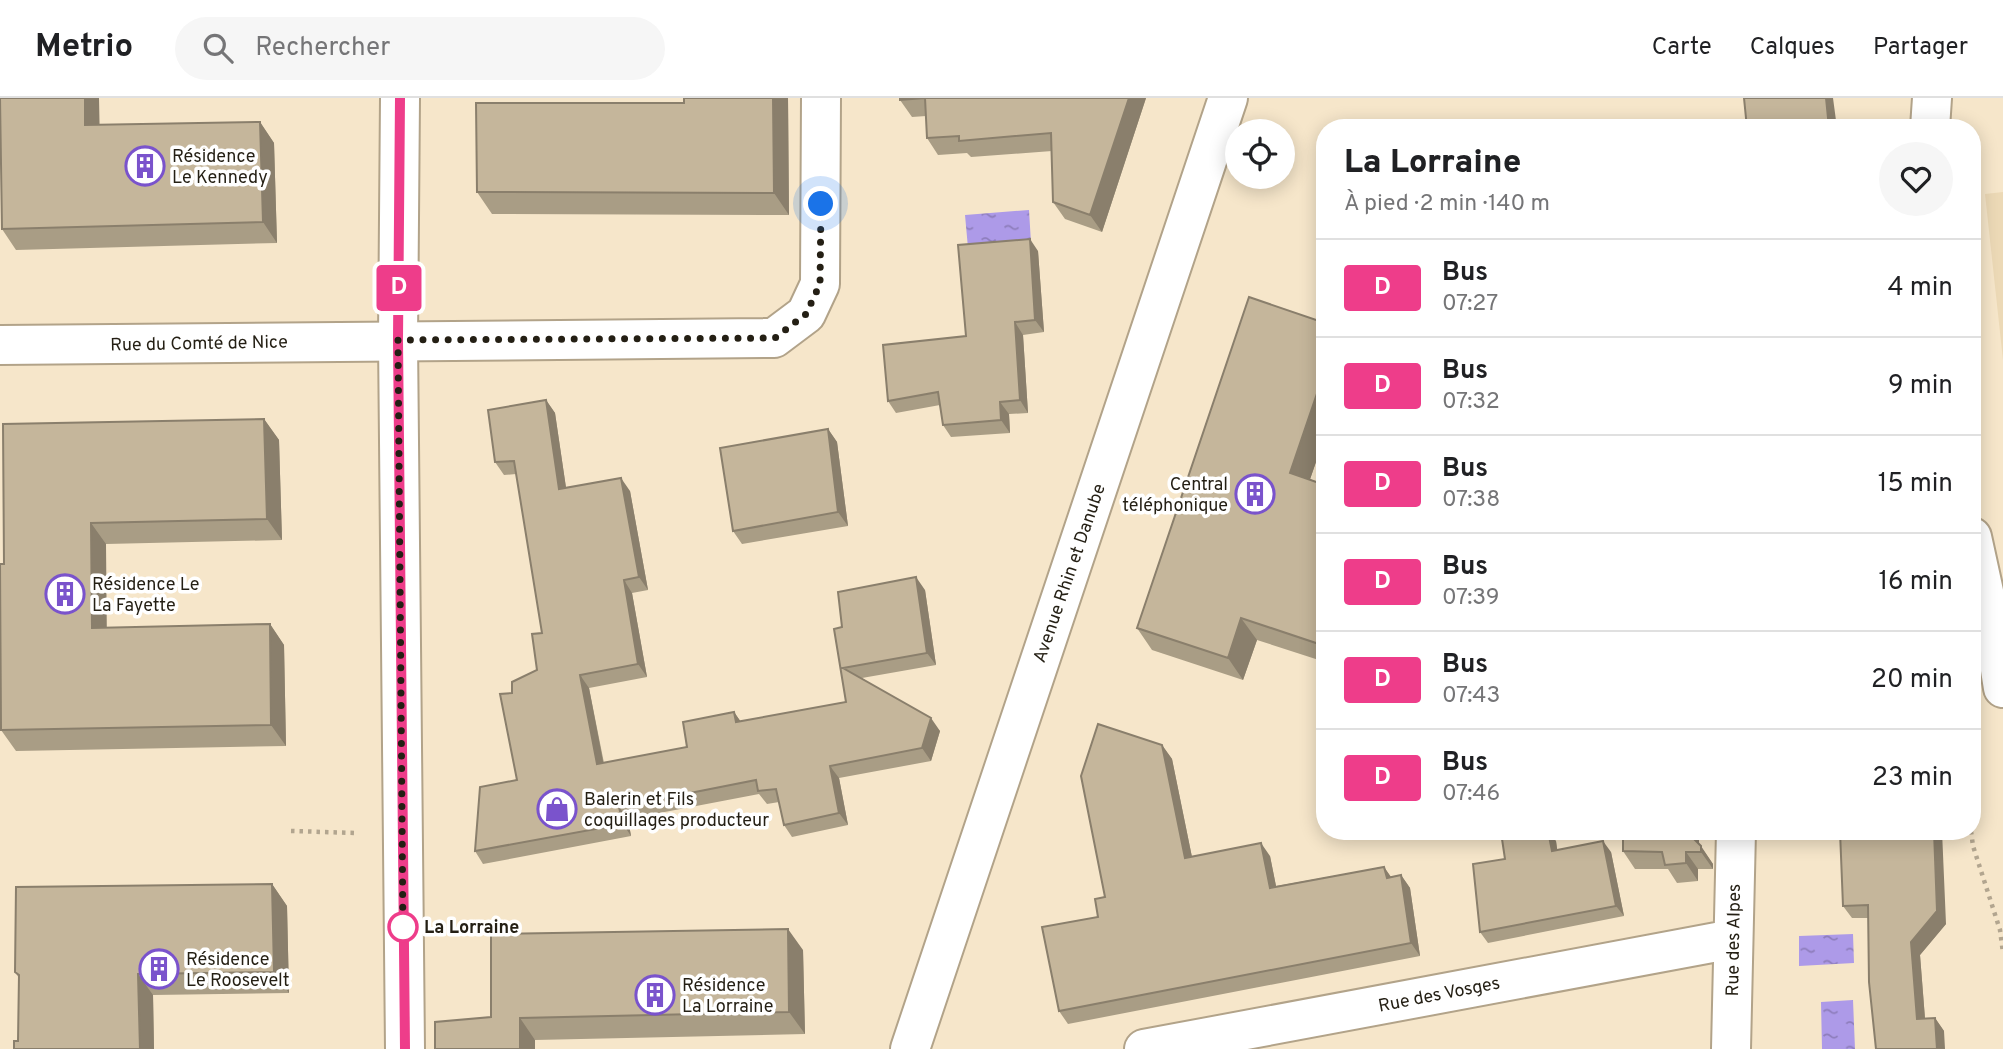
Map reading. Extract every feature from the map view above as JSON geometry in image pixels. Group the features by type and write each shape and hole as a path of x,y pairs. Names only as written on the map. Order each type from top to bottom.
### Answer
{"street":[{"path":"400,98 398,340 405,1049"},
{"name":"Rue du Comté de Nice","path":"0,345 775,338 806,314 820,284 821,98"},
{"name":"Avenue Rhin et Danube","path":"910,1049 1228,98"},
{"path":"1931,119 1932,98"},
{"path":"1981,580 2003,688"},
{"name":"Rue des Alpes","path":"1731,1049 1736,840"},
{"name":"Rue des Vosges","path":"1144,1049 1733,939"}],"path":[{"path":"291,831 403,834"},
{"path":"1972,840 2000,930 2003,953"}],"shaded area":[{"path":"2003,192 2003,360 1985,194"}],"water":[{"path":"1029,210 1031,243 968,248 965,215"},
{"path":"1853,934 1854,963 1799,966 1799,936"},
{"path":"1853,1000 1855,1049 1822,1049 1821,1002"}],"building":[{"name":"Résidence Le Kennedy","path":"0,98 85,98 85,125 260,122 263,222 2,229"},
{"path":"684,98 773,98 774,193 477,192 476,103 684,103"},
{"path":"925,98 1129,98 1090,215 1053,202 1051,133 959,141 959,136 927,138"},
{"path":"1744,98 1826,98 1828,119 1746,119"},
{"path":"1030,239 1035,320 1015,322 1020,400 1000,402 1001,420 943,425 938,392 888,401 883,345 966,336 958,245"},
{"name":"Central téléphonique","path":"1249,297 1316,320 1316,396 1290,473 1316,482 1316,643 1241,618 1228,658 1137,628"},
{"path":"546,400 559,489 621,478 639,577 624,580 638,664 580,675 597,764 687,747 683,722 734,712 736,722 846,702 834,629 842,627 838,592 916,577 927,653 843,668 931,718 922,748 830,766 839,813 784,825 776,789 758,791 756,780 619,807 623,824 475,851 480,787 517,780 500,694 512,693 512,682 537,670 532,634 542,633 514,461 495,462 488,410"},
{"name":"Résidence Le La Fayette","path":"264,419 267,519 91,523 92,628 270,624 271,725 1,730 3,424"},
{"path":"828,429 838,512 733,531 720,448"},
{"path":"1098,724 1162,745 1185,858 1261,843 1270,888 1384,867 1387,878 1401,875 1411,943 1059,1011 1042,927 1098,917 1095,899 1105,897 1081,776"},
{"path":"1502,840 1550,840 1552,851 1603,841 1616,906 1480,932 1473,864 1505,859"},
{"path":"1623,840 1695,840 1701,846 1701,852 1686,852 1686,863 1665,865 1662,852 1623,851"},
{"path":"1840,840 1934,840 1937,911 1911,942 1917,1019 1935,1018 1937,1049 1876,1049 1869,982 1868,905 1843,906"},
{"name":"Résidence Le Roosevelt","path":"272,884 274,972 138,974 140,1049 14,1049 14,1041 18,1041 19,975 15,972 16,887"},
{"name":"Résidence La Lorraine","path":"788,929 789,1012 520,1018 520,1049 435,1049 435,1022 491,1017 491,934"}],"bus line":[{"name":"D","path":"400,98 398,340 405,1049"}],"place":[{"name":"Résidence Le Kennedy","path":"145,166"},
{"name":"Central téléphonique","path":"1255,494"},
{"name":"Résidence Le La Fayette","path":"65,594"},
{"name":"Balerin et Fils coquillages producteur","path":"557,809"},
{"name":"La Lorraine","path":"403,927"},
{"name":"Résidence Le Roosevelt","path":"159,969"},
{"name":"Résidence La Lorraine","path":"655,995"}],"route":[{"path":"403,927 403,936 398,340 775,338 806,314 820,284 821,204"}]}
